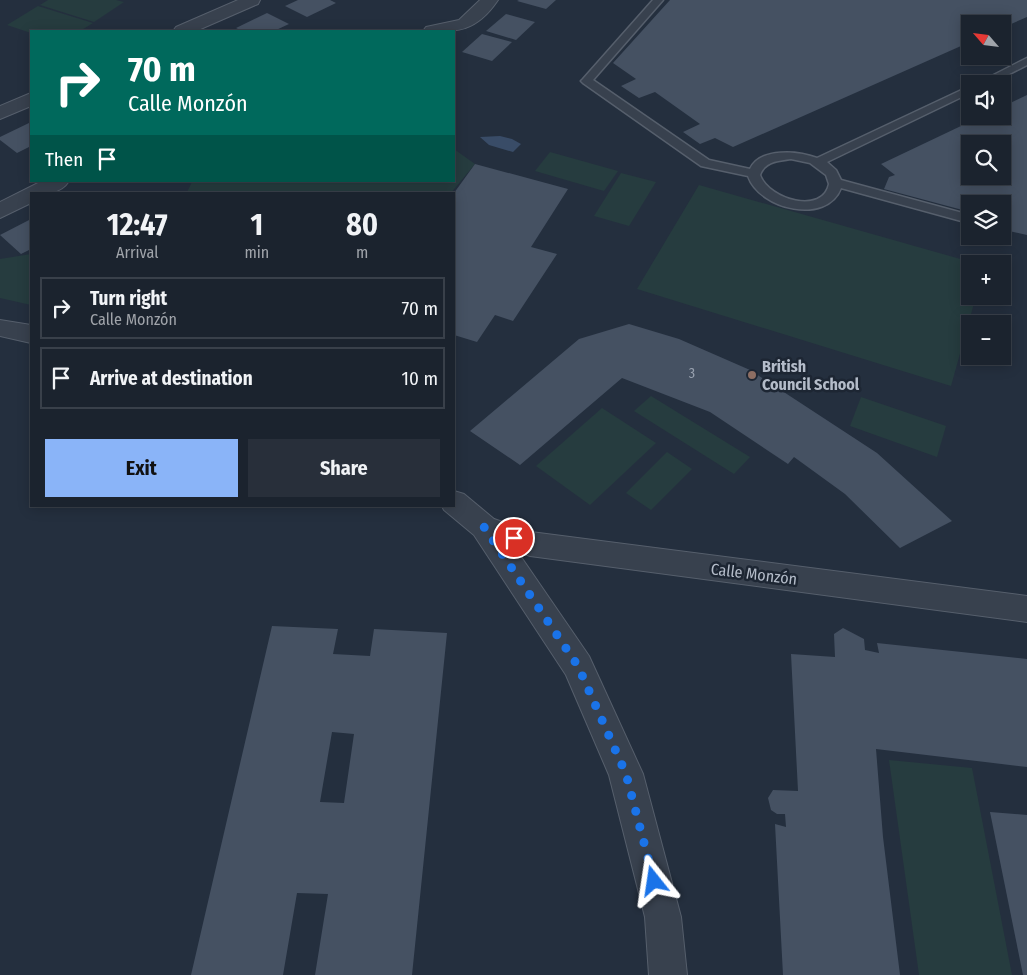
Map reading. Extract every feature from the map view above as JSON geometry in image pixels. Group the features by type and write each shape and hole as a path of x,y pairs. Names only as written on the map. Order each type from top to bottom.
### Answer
{"street":[{"path":"184,30 252,0"},
{"path":"437,30 465,24 490,0"},
{"path":"0,113 30,99"},
{"path":"36,192 57,182"},
{"path":"0,211 30,195"},
{"path":"0,328 30,334"},
{"path":"455,503 484,527 578,666 626,774 663,917 668,975"},
{"name":"Calle Monzón","path":"484,527 530,544 585,553 1027,608"}],"lane":[{"path":"658,0 587,81 705,163 753,173"},
{"path":"999,75 1027,61"},
{"path":"818,162 961,93"},
{"path":"778,156 798,156 818,162 828,169 834,176 835,192 829,198 807,205 780,202 760,190 754,181 753,173 758,165 766,159 778,156"},
{"path":"835,182 961,217"}],"green space":[{"path":"48,0 116,0 124,2 94,22 40,5"},
{"path":"38,6 93,23 82,30 30,30 30,33 7,25"},
{"path":"455,150 475,164 452,192 187,192 192,182 455,182"},
{"path":"550,152 618,171 604,191 535,171"},
{"path":"621,173 656,182 629,226 594,216"},
{"path":"699,185 961,259 961,305 974,305 971,315 961,315 961,350 951,386 637,289"},
{"path":"30,254 30,305 0,298 0,259"},
{"path":"651,396 750,457 734,474 634,411"},
{"path":"861,397 946,426 937,457 850,426"},
{"path":"602,408 656,443 590,505 536,466"},
{"path":"667,452 692,469 651,510 626,493"},
{"path":"889,760 972,768 1012,975 919,975"}],"water":[{"path":"500,136 521,144 513,152 489,145 480,137"}],"building":[{"path":"298,0 330,0 336,3 307,17 285,6"},
{"path":"556,0 546,9 517,1"},
{"path":"670,0 1027,0 1027,17 1011,24 1011,15 961,15 961,46 733,147 715,138 700,144 683,132 700,124 655,92 639,98 621,86 636,79 613,63"},
{"path":"267,13 289,24 276,30 240,30 236,28"},
{"path":"506,14 535,22 516,40 486,31"},
{"path":"482,34 512,42 492,61 462,52"},
{"path":"1027,95 1027,235 1011,231 1011,195 961,195 961,210 884,189 889,177 895,175 881,164 963,125 1011,125 1011,103"},
{"path":"30,122 30,146 17,153 0,140 0,137"},
{"path":"475,164 568,189 531,247 557,254 513,321 495,315 477,342 455,335 455,192"},
{"path":"30,220 30,250 21,254 0,235"},
{"path":"629,324 679,339 750,370 877,453 952,521 900,548 845,494 794,457 788,464 710,412 622,378 520,465 470,431 579,339"},
{"path":"272,626 338,629 333,654 370,656 374,629 447,633 412,975 315,975 328,894 297,893 283,975 191,975","holes":["332,732 354,734 344,803 320,802"]},
{"path":"843,628 864,639 865,650 879,653 877,643 1027,659 1027,767 876,749 883,837 900,975 783,975 775,824 786,827 785,814 777,814 771,810 768,798 773,790 798,791 791,654 835,657 834,634"},
{"path":"990,812 1027,815 1027,975 1023,975"}],"place":[{"name":"British Council School","path":"752,375"}],"route":[{"path":"514,538 484,527 578,666 626,774 654,881"}]}
